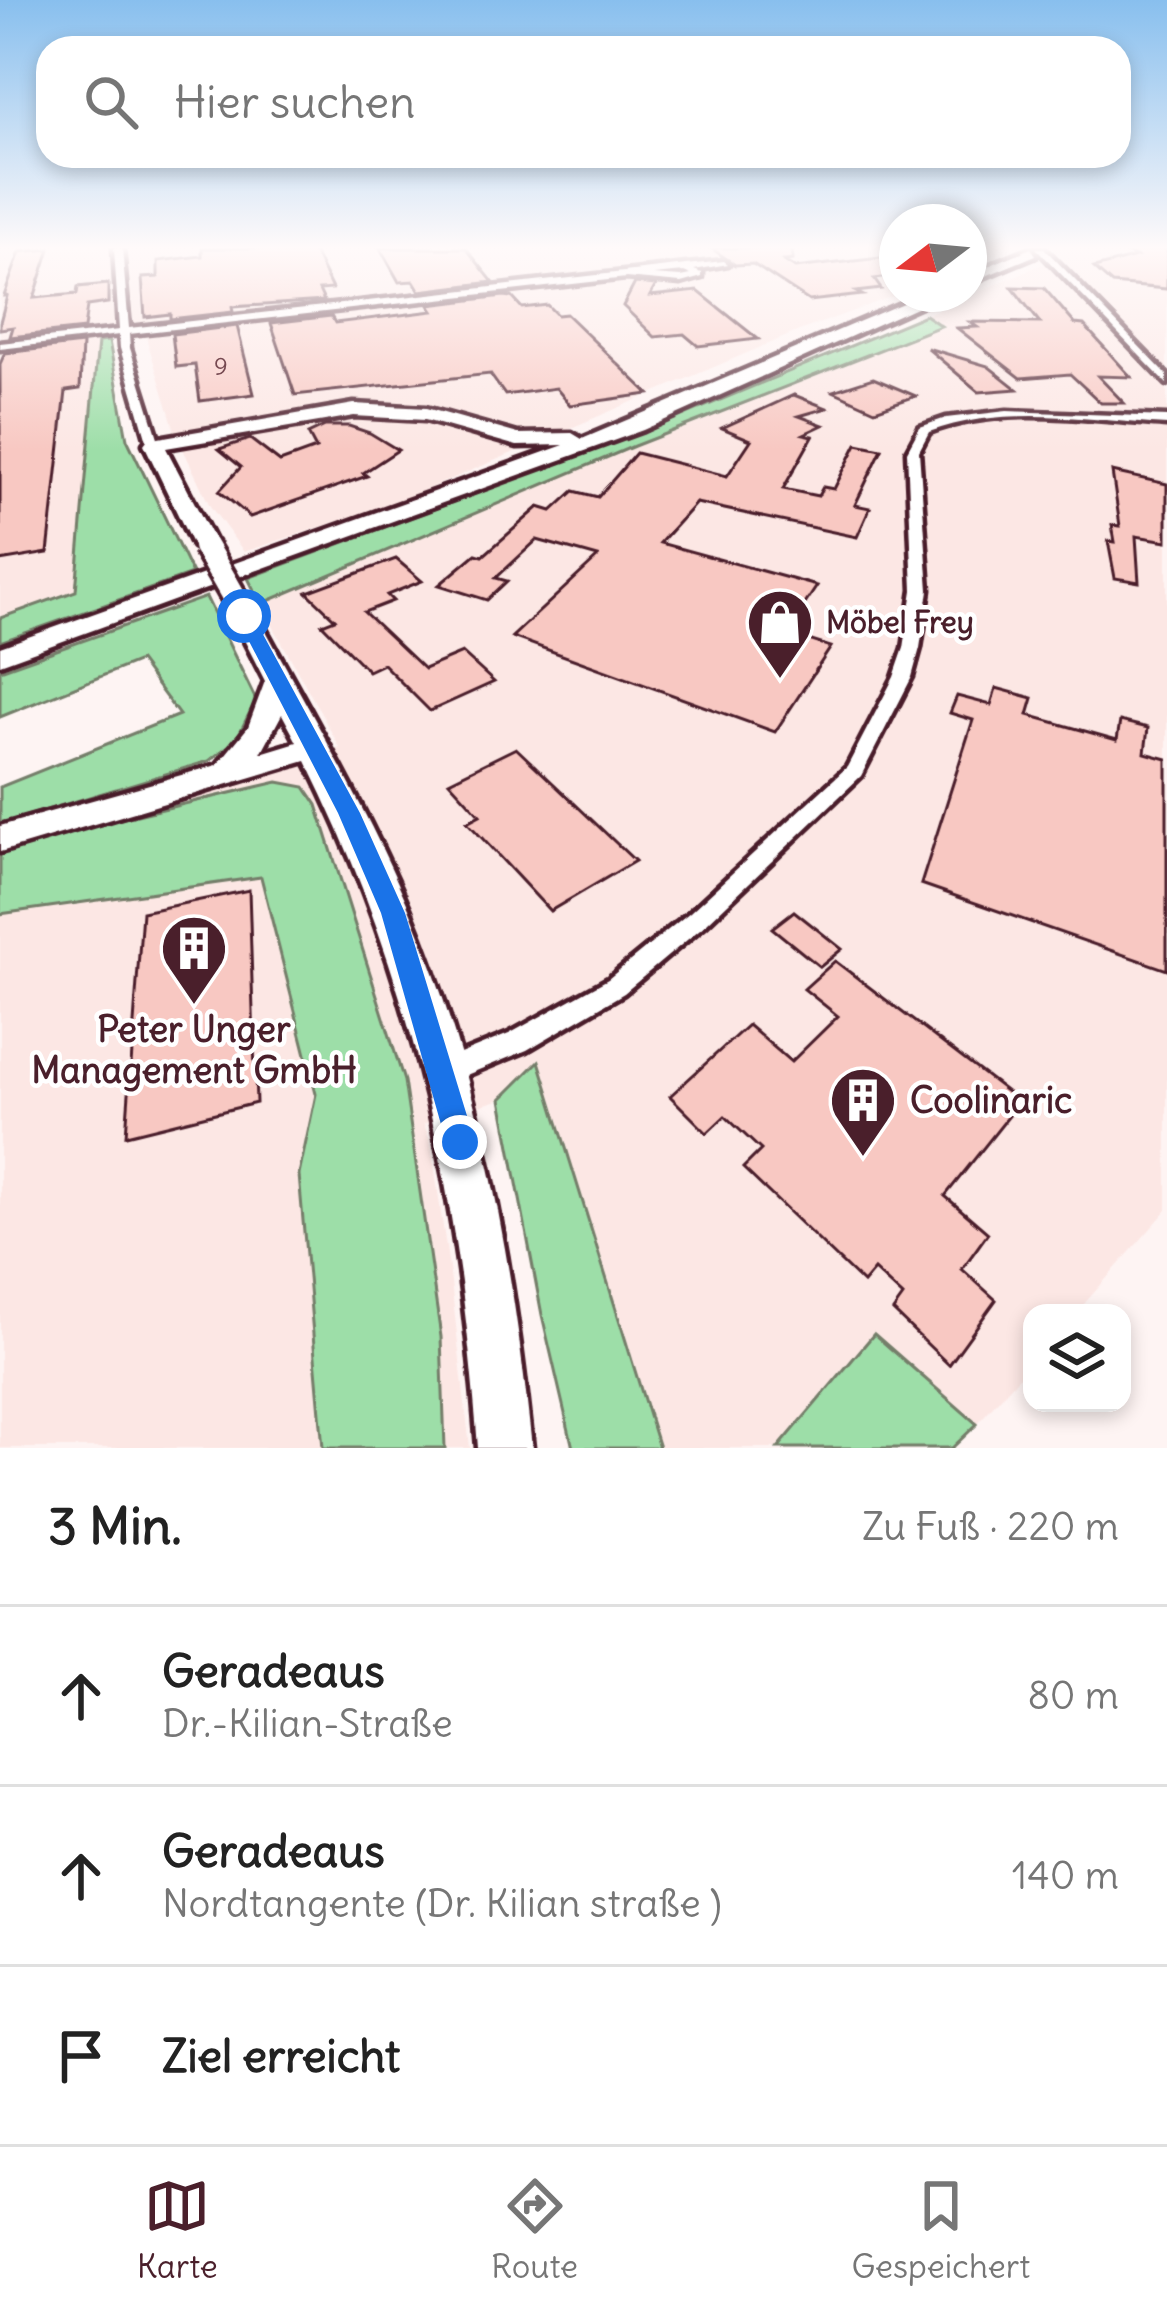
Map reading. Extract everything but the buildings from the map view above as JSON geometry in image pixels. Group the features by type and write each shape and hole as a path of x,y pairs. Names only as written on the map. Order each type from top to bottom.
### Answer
{"main road":[{"path":"0,656 636,426 888,316"},
{"path":"505,1448 496,1339 469,1182 442,1073 393,913 314,748 154,444 354,410 426,414 491,436 545,441 636,426"},
{"path":"436,499 475,459 474,440 460,425"},
{"path":"171,482 188,452 216,434"},
{"path":"228,773 262,730 279,681"},
{"path":"0,839 314,748"}],"street":[{"path":"122,316 130,373 154,444"},
{"path":"0,346 265,316"},
{"path":"1104,316 1167,381"},
{"path":"442,1073 518,1042 616,986 698,918 854,771 904,677 912,648 921,590 913,451 924,430 947,420 984,415 1167,422"}],"shaded area":[{"path":"0,316 841,316 397,502 244,552 210,506 176,434 146,337 99,342 76,591 0,618"},
{"path":"926,316 1167,316 1167,1210 1084,1304 1023,1304 1023,1372 977,1424 874,1335 778,1448 659,1448 539,1061 501,1099 424,1124 451,1282 470,1448 0,1448 0,847 259,780 340,748 261,604 634,446 939,326"}],"green space":[{"path":"924,316 941,326 634,446 261,604 248,578 665,423"},
{"path":"109,341 127,439 192,574 0,642 0,618 76,591 98,342"},
{"path":"206,597 256,700 236,740 209,761 0,824 0,787 179,715 139,661 0,717 0,670"},
{"path":"278,782 305,787 317,805 404,1081 441,1337 445,1448 323,1448 299,1175 316,1094 261,877 0,914 0,847"},
{"path":"539,1061 659,1448 573,1448 501,1099"},
{"path":"874,1334 977,1424 952,1448 778,1448"}],"place":[{"name":"Möbel Frey","path":"780,681"},
{"name":"Peter Unger Management GmbH","path":"194,1007"},
{"name":"Coolinaric","path":"863,1159"}],"route":[{"path":"244,616 349,813 393,913 460,1142"}]}
